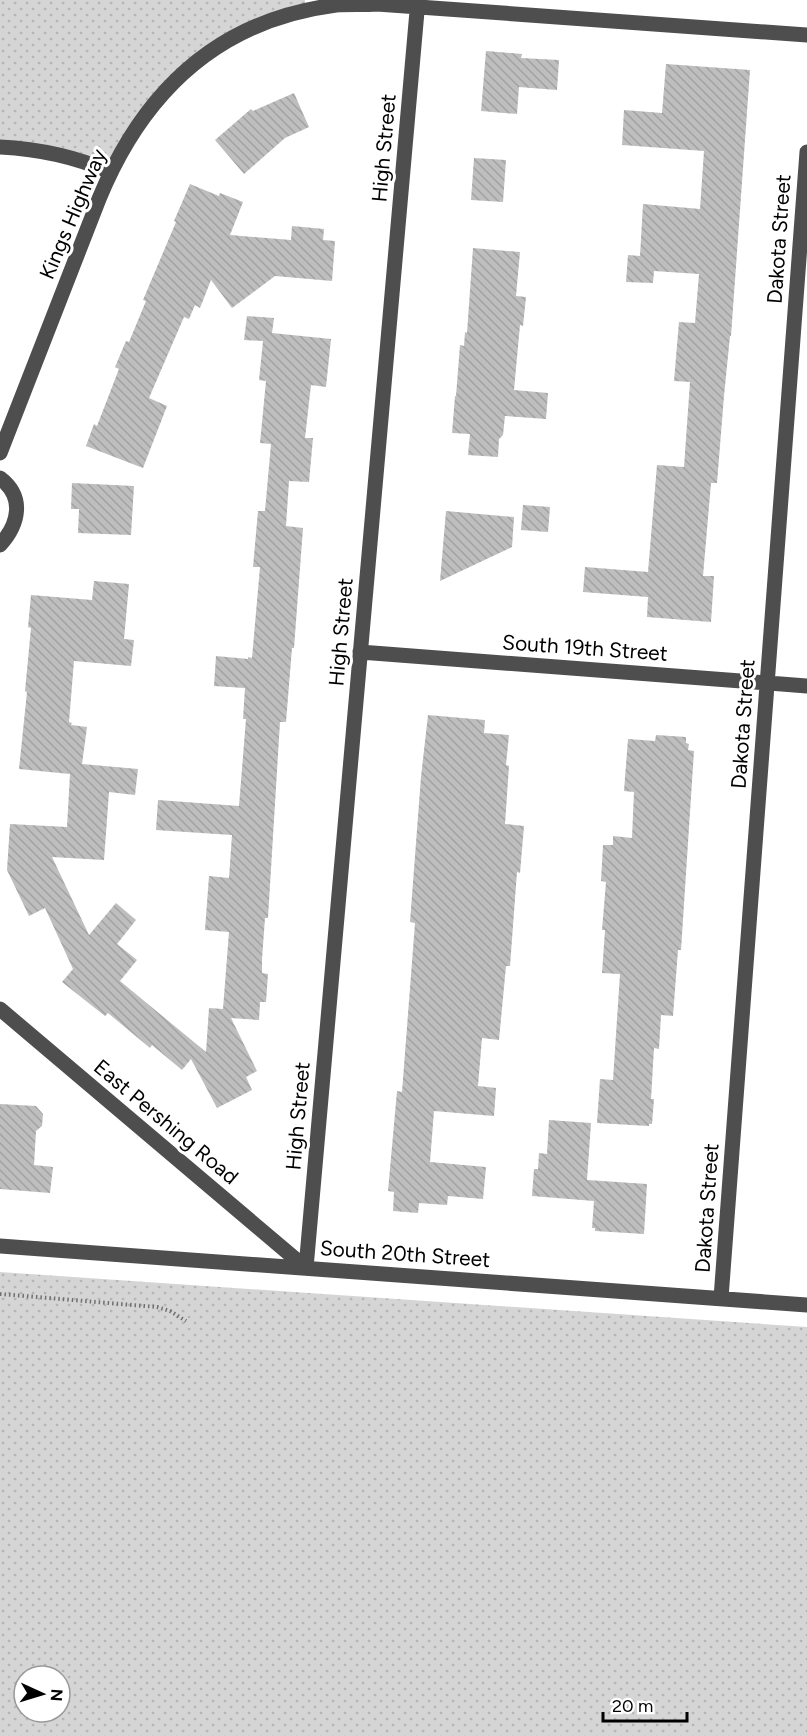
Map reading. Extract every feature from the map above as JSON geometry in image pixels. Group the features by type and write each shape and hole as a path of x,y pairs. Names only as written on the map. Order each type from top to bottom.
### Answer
{"street":[{"name":"Kings Highway","path":"0,453 110,172 125,144 162,93 185,70 213,48 238,34 299,12 338,5 418,3 807,35"},
{"name":"High Street","path":"306,1268 418,3"},
{"path":"0,147 44,151 67,156 110,172"},
{"name":"Dakota Street","path":"721,1298 807,152"},
{"path":"0,478 13,493 17,508 16,522 10,534 0,544"},
{"name":"South 19th Street","path":"360,652 807,686"},
{"name":"East Pershing Road","path":"0,1009 306,1268"},
{"name":"South 20th Street","path":"0,1246 807,1305"}],"path":[{"path":"0,1294 157,1307 170,1311 186,1321"}],"shaded area":[{"path":"0,0 305,0 305,11 185,70 110,172 0,147"},
{"path":"0,1272 807,1327 807,1736 0,1736"}],"building":[{"path":"486,51 522,54 521,58 559,60 557,90 519,87 517,114 481,111"},
{"path":"666,64 750,70 731,336 717,483 711,483 703,576 714,576 711,622 647,617 648,597 583,592 585,567 648,572 657,465 684,467 690,382 674,381 679,322 695,323 699,274 654,271 653,283 626,282 628,255 640,256 643,204 700,209 704,151 622,145 624,110 662,113"},
{"path":"294,93 309,127 285,138 244,174 215,140 251,109 253,111"},
{"path":"474,158 506,160 503,202 471,200"},
{"path":"190,184 219,196 220,193 243,202 230,235 291,240 292,226 324,229 323,240 335,241 332,281 275,276 232,308 211,280 200,308 195,305 189,319 184,317 149,398 167,406 143,468 86,446 94,424 97,426 119,369 115,367 126,341 129,342 146,301 143,300"},
{"path":"473,248 520,252 516,296 526,297 523,326 520,325 514,390 548,393 546,419 505,416 503,435 499,439 498,457 468,455 470,434 452,433 460,345 464,346 465,332 467,333"},
{"path":"247,316 274,318 272,333 331,339 326,387 311,385 305,438 313,438 309,482 289,481 286,526 303,528 286,722 280,722 268,918 265,918 262,959 262,973 268,974 266,1002 260,1002 259,1020 231,1018 257,1071 246,1077 252,1090 217,1108 191,1059 182,1070 152,1045 150,1048 108,1013 105,1016 62,982 73,969 45,908 29,916 7,870 10,824 67,827 70,774 19,769 27,692 25,691 31,628 28,627 31,595 92,600 94,581 129,584 124,639 134,640 131,666 74,661 69,722 72,723 71,725 87,727 82,764 138,769 135,795 109,792 104,860 52,857 89,935 116,903 136,920 117,944 137,960 120,981 206,1052 209,1008 223,1009 229,932 205,930 209,876 229,878 232,835 156,830 158,800 239,806 246,719 243,719 245,688 214,686 216,656 252,658 260,567 253,567 258,511 265,511 271,444 260,443 266,381 259,380 263,341 244,340"},
{"path":"72,483 134,486 131,535 78,533 79,509 71,509"},
{"path":"523,505 550,507 548,532 521,530"},
{"path":"446,511 514,517 512,547 440,581"},
{"path":"428,715 485,720 484,733 509,735 505,824 524,826 520,873 517,872 510,966 506,966 499,1040 482,1038 478,1086 496,1088 494,1116 434,1111 430,1162 486,1167 483,1199 448,1196 447,1205 419,1203 418,1213 393,1211 394,1192 388,1191 397,1091 402,1092 415,923 410,922"},
{"path":"656,735 686,737 686,743 689,744 688,750 694,751 681,950 678,950 673,1016 661,1015 659,1049 654,1048 652,1124 649,1126 597,1123 600,1079 613,1080 620,974 602,973 605,930 602,930 606,882 601,881 603,845 613,845 613,836 632,838 634,792 624,791 628,739 655,741"},
{"path":"0,1104 36,1106 43,1114 42,1126 36,1131 34,1165 53,1167 50,1193 0,1189"},
{"path":"549,1120 591,1123 587,1180 647,1184 644,1234 595,1231 595,1228 592,1228 594,1201 532,1196 534,1169 538,1169 539,1153 547,1154"}]}
